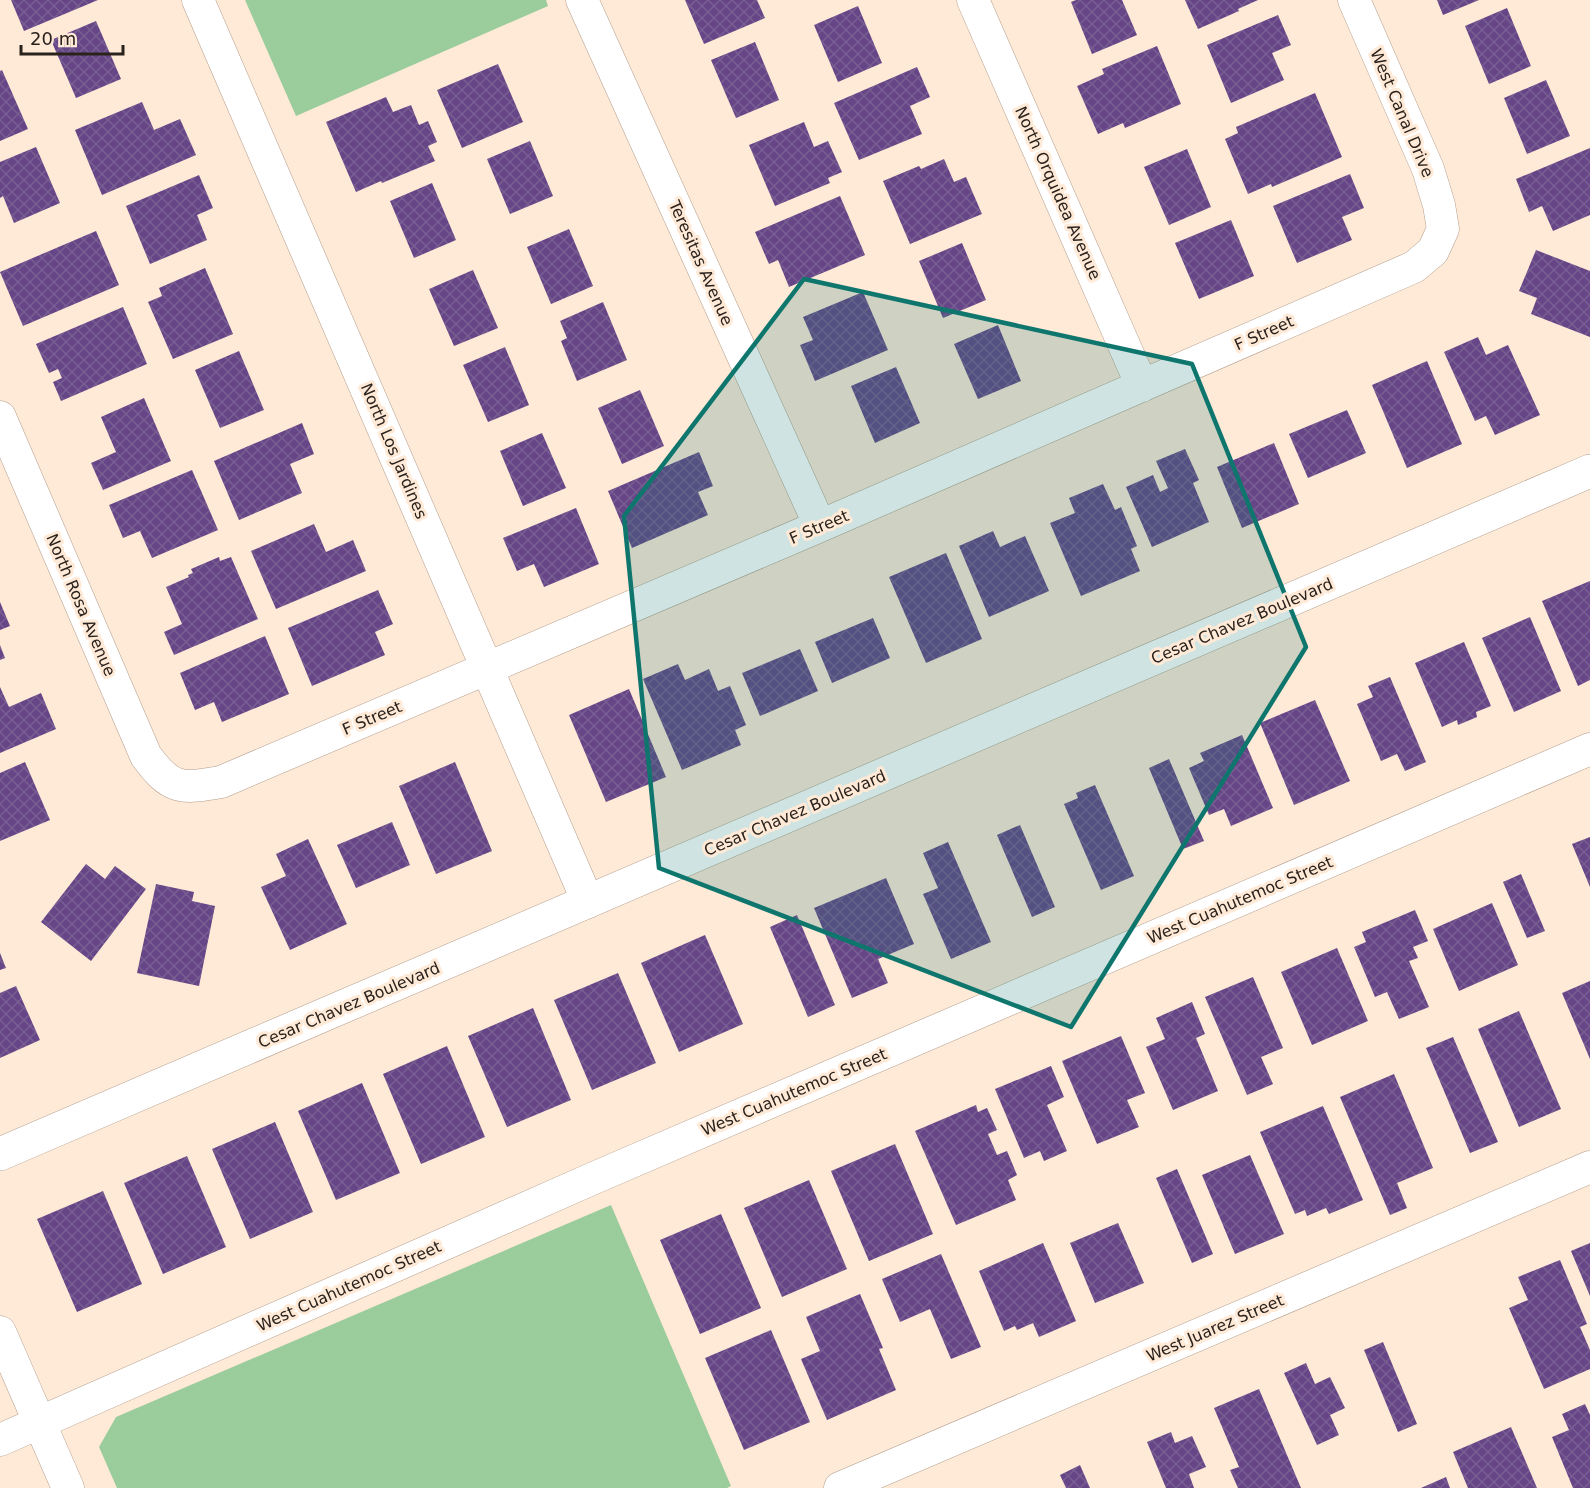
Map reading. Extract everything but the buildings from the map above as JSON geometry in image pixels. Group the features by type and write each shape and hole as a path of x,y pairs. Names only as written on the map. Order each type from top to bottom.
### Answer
{"street":[{"name":"North Los Jardines","path":"198,0 588,902"},
{"name":"Teresitas Avenue","path":"582,0 820,526"},
{"name":"North Orquidea Avenue","path":"973,0 1142,386"},
{"name":"West Canal Drive","path":"1354,0 1428,169 1439,205 1443,229"},
{"name":"F Street","path":"174,784 195,787 221,782 1142,386 1414,267 1433,251 1443,229"},
{"name":"North Rosa Avenue","path":"0,417 147,756 158,771 174,784"},
{"name":"Cesar Chavez Boulevard","path":"0,1154 1590,471"},
{"name":"West Cuahutemoc Street","path":"0,1440 594,1178 1590,749"},
{"name":"West Juarez Street","path":"840,1488 1590,1167"},
{"path":"0,1332 68,1488"}],"highlighted area":[{"path":"804,279 1192,364 1306,647 1071,1027 659,868 624,516"}],"green space":[{"path":"245,0 546,0 548,6 296,116"},
{"path":"611,1205 731,1486 727,1488 117,1488 99,1447 116,1417"}]}
